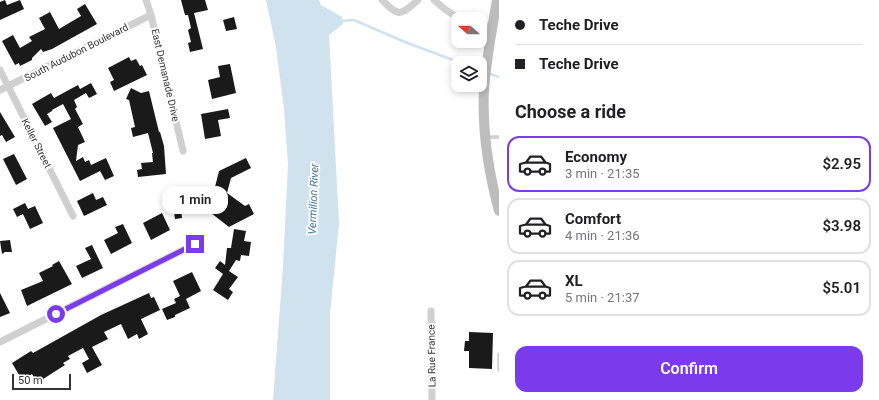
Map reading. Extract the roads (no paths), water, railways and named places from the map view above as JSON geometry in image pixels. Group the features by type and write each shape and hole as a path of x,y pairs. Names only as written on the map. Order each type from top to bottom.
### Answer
{"main road":[{"path":"497,0 497,12 492,27 487,56 484,92 486,137 499,211"}],"street":[{"name":"East Demanade Drive","path":"146,0 151,14 183,151"},
{"path":"382,0 393,11 398,13 406,11 418,0"},
{"path":"434,0 451,13"},
{"name":"South Audubon Boulevard","path":"0,90 151,14"},
{"path":"487,26 492,27"},
{"name":"Keller Street","path":"0,70 73,216"},
{"path":"0,342 195,244"},
{"name":"La Rue France","path":"431,311 432,400"}],"lane":[{"path":"486,137 499,137"},
{"path":"499,354 499,370"}],"water":[{"name":"Vermilion River","path":"266,0 319,0 321,5 342,17 343,24 329,35 339,223 330,314 330,400 273,400 283,266 288,164 284,109 276,47"}],"waterway":[{"path":"341,21 354,20 405,42 451,59"},
{"path":"488,73 499,77"}]}
